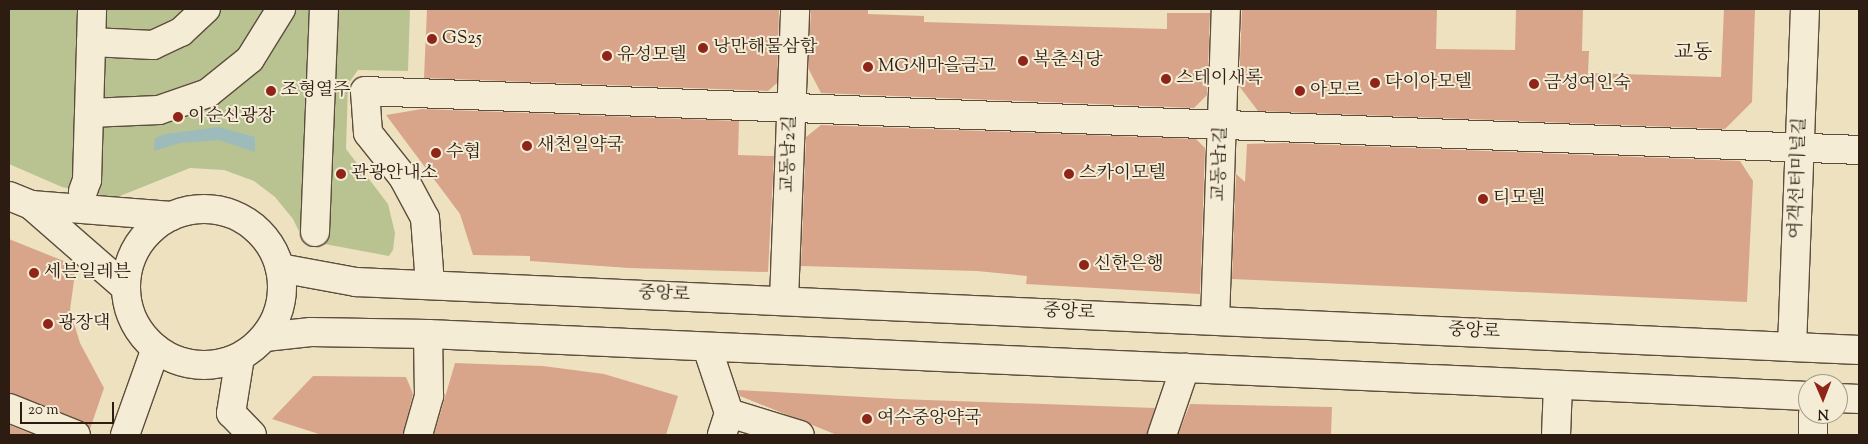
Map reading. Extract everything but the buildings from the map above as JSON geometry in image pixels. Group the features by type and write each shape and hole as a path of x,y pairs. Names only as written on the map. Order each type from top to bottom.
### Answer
{"street":[{"path":"82,191 87,180 92,9"},
{"path":"91,42 153,45 181,32 206,9"},
{"path":"89,113 159,110 208,93 250,59 281,9"},
{"path":"316,232 324,9"},
{"name":"교동남2길","path":"784,300 795,9"},
{"name":"교동남1길","path":"1215,320 1226,9"},
{"name":"여객선터미널길","path":"1792,347 1805,9"},
{"path":"430,284 425,218 412,190 368,133 365,91 1859,150"},
{"path":"20,201 172,216 204,210 238,217 264,237 280,268 281,304 265,337 240,357 201,365 177,360 156,348 134,321 126,288 138,246 172,216"},
{"path":"20,201 126,288"},
{"name":"중앙로","path":"280,268 356,282 1859,350"},
{"path":"265,337 311,332 428,334 1798,396"},
{"path":"418,435 429,396 428,334"},
{"path":"707,346 726,424 800,435"},
{"path":"125,435 156,348"},
{"path":"240,357 231,413 252,435"},
{"path":"1162,435 1185,368"},
{"path":"1556,435 1558,385"},
{"path":"9,408 76,435"}],"green space":[{"name":"이순신광장","path":"9,9 410,9 408,71 358,70 348,84 346,149 388,204 395,233 393,250 389,256 303,240 293,219 275,197 254,181 224,170 190,168 115,198 62,187 9,164"}],"water":[{"path":"219,127 255,137 255,152 219,140 180,143 154,151 155,138 165,134"}],"place":[{"name":"GS25","path":"432,39"},
{"name":"낭만해물삼합","path":"703,48"},
{"name":"유성모텔","path":"607,56"},
{"name":"복춘식당","path":"1023,61"},
{"name":"MG새마을금고","path":"868,67"},
{"name":"스테이새록","path":"1166,79"},
{"name":"다이아모텔","path":"1375,83"},
{"name":"금성여인숙","path":"1534,84"},
{"name":"조형열주","path":"271,91"},
{"name":"아모르","path":"1300,91"},
{"name":"이순신광장","path":"178,117"},
{"name":"새천일약국","path":"527,146"},
{"name":"수협","path":"436,153"},
{"name":"관광안내소","path":"341,174"},
{"name":"스카이모텔","path":"1069,174"},
{"name":"티모텔","path":"1483,199"},
{"name":"신한은행","path":"1084,265"},
{"name":"세븐일레븐","path":"34,273"},
{"name":"광장댁","path":"48,324"},
{"name":"여수중앙약국","path":"867,419"}],"district":[{"name":"교동","path":"1693,53"}]}
